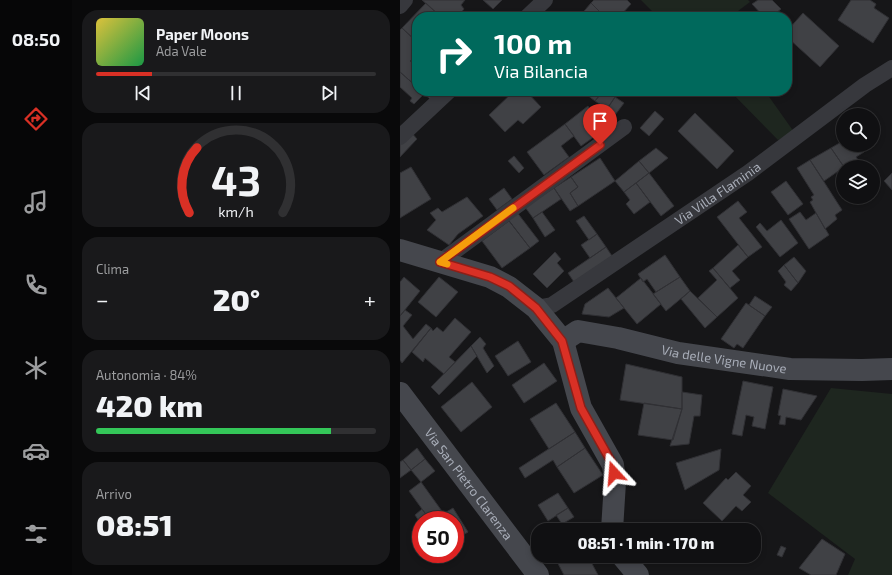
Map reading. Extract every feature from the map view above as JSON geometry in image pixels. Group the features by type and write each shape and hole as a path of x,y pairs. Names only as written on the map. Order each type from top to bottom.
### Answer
{"main road":[{"path":"400,250 490,277 509,286 536,308 562,341 581,408 613,465 615,482 612,523"},
{"name":"Via delle Vigne Nuove","path":"562,341 578,331 618,338 678,353 790,369 892,369"},
{"name":"Via San Pietro Clarenza","path":"400,393 538,575"},
{"path":"628,563 638,575"}],"street":[{"path":"400,6 405,0"},
{"path":"532,12 545,0"},
{"name":"Via Villa Flaminia","path":"536,308 552,305 748,173 865,85 892,68"},
{"path":"400,136 444,96"},
{"path":"440,262 624,127"}],"shaded area":[{"path":"641,0 748,0 750,2 737,12 653,12"},
{"path":"735,96 769,96 794,132 778,140"},
{"path":"831,388 892,394 892,575 848,575 855,559 768,493"}],"building":[{"path":"422,0 465,0 461,5 464,9 461,12 435,12"},
{"path":"483,0 502,0 493,9"},
{"path":"594,0 627,0 631,4 624,12 600,12 591,3"},
{"path":"758,0 772,0 781,9 777,12 759,12 752,4"},
{"path":"851,0 870,0 876,4 874,8 889,18 873,43 838,20"},
{"path":"426,3 436,12 417,12"},
{"path":"591,3 600,12 583,12"},
{"path":"803,13 839,46 820,67 792,42 792,25"},
{"path":"412,18 412,37 402,28"},
{"path":"402,28 412,37 412,59 410,61 412,63 412,83 400,72 400,30"},
{"path":"400,72 412,83 412,96 422,96 414,104 410,101 412,98 400,87"},
{"path":"509,96 531,96 541,107 523,124 518,120 505,132 489,115"},
{"path":"588,96 599,96 595,101"},
{"path":"599,96 615,97 607,109 595,101"},
{"path":"615,97 624,103 615,115 607,109"},
{"path":"588,106 605,129 581,146 565,124"},
{"path":"655,111 664,119 649,136 640,128"},
{"path":"695,113 734,151 717,169 678,131"},
{"path":"565,124 574,136 561,146 569,157 544,175 527,152"},
{"path":"411,132 417,139 400,157 400,143"},
{"path":"836,145 836,152 864,152 856,157 858,160 839,160 831,148"},
{"path":"656,148 668,158 649,173 639,161"},
{"path":"831,148 839,160 836,160 836,173 824,181 810,160"},
{"path":"514,156 524,168 519,173 508,161"},
{"path":"600,158 615,181 578,206 570,193 578,187 571,177"},
{"path":"810,160 836,201 836,204 838,204 842,210 835,215 837,219 825,229 810,202 813,200 811,197 814,195 797,168"},
{"path":"639,161 649,173 624,192 615,181"},
{"path":"411,167 431,199 400,218 400,173"},
{"path":"649,173 674,206 661,216 636,183"},
{"path":"892,173 892,190 884,181"},
{"path":"571,177 578,187 570,193 578,206 570,211 554,188"},
{"path":"786,181 803,204 788,215 771,192"},
{"path":"636,183 650,202 634,214 626,204 630,200 624,192"},
{"path":"504,188 512,199 497,210 489,199"},
{"path":"554,188 561,199 533,218 525,207"},
{"path":"467,197 483,216 458,234 449,245 427,230 436,220 430,213 438,208 442,212"},
{"path":"738,201 747,212 739,218 762,247 748,257 717,217"},
{"path":"516,211 539,241 530,248 507,218"},
{"path":"542,212 555,230 545,237 533,218"},
{"path":"800,212 806,220 816,213 829,235 809,249 789,219"},
{"path":"584,216 597,234 589,240 576,221"},
{"path":"781,220 798,243 780,257 756,227 760,223 767,231"},
{"path":"509,221 530,248 502,268 482,241"},
{"path":"597,234 606,247 590,258 581,245"},
{"path":"738,245 748,257 732,271 740,280 730,288 713,268"},
{"path":"606,247 612,256 574,282 568,273"},
{"path":"555,252 561,259 557,263 564,271 547,288 533,274"},
{"path":"665,255 680,277 656,292 647,279 643,282 638,274"},
{"path":"794,257 806,271 798,283 784,265"},
{"path":"784,265 798,283 791,291 784,285 786,282 778,271"},
{"path":"713,268 738,298 717,317 698,298 717,280 709,271"},
{"path":"404,277 420,291 400,316 400,282"},
{"path":"439,277 458,292 436,317 418,302"},
{"path":"680,277 690,291 666,311 653,294"},
{"path":"641,278 661,304 637,324 616,298"},
{"path":"608,288 624,308 609,317 582,314 585,304"},
{"path":"690,291 717,317 705,328 681,299"},
{"path":"755,296 772,307 765,316 749,305"},
{"path":"746,303 765,316 743,348 737,344 734,348 721,339"},
{"path":"405,310 412,315 403,326 413,339 426,324 431,328 402,363 400,360 400,316"},
{"path":"455,318 471,332 449,357 455,362 444,374 425,358 423,362 412,352 431,328 433,331 437,327 443,332"},
{"path":"480,337 486,344 483,348 494,366 487,373 471,346"},
{"path":"518,341 531,362 508,376 495,356"},
{"path":"471,346 477,356 439,395 431,387"},
{"path":"544,363 557,381 524,403 512,385"},
{"path":"626,364 682,377 682,409 620,400"},
{"path":"743,381 773,387 765,429 752,426 754,417 746,415 742,436 732,434"},
{"path":"472,382 492,407 461,432 441,407"},
{"path":"783,389 817,396 801,420 786,417 785,425 779,424 781,416 778,415"},
{"path":"682,392 702,395 700,416 694,416 689,444 670,446 682,409"},
{"path":"556,403 575,432 549,449 530,419"},
{"path":"644,403 682,409 673,440 638,435"},
{"path":"575,432 585,448 557,467 553,460 525,478 519,468"},
{"path":"417,448 425,459 411,470 403,460"},
{"path":"585,448 603,475 574,493 557,467"},
{"path":"721,449 719,470 685,490 676,463"},
{"path":"425,459 435,471 421,482 411,470"},
{"path":"403,460 411,470 400,478 400,462"},
{"path":"736,472 751,486 743,495 751,502 742,511 736,506 722,521 703,503 726,478 728,480"},
{"path":"421,482 442,511 423,511 409,491"},
{"path":"558,493 568,508 548,521 538,505"},
{"path":"453,508 455,511 448,511"},
{"path":"568,508 574,517 561,523 556,515"},
{"path":"464,526 468,532 464,534"},
{"path":"822,539 845,554 836,575 811,575 799,568"},
{"path":"781,546 786,548 782,557 777,555"},
{"path":"558,563 592,563 598,575 564,575"}],"slow traffic":[{"path":"447,264 440,262 513,208"}],"route":[{"path":"600,145 440,262 490,277 509,286 536,308 562,341 581,408 613,465 614,473"}]}
